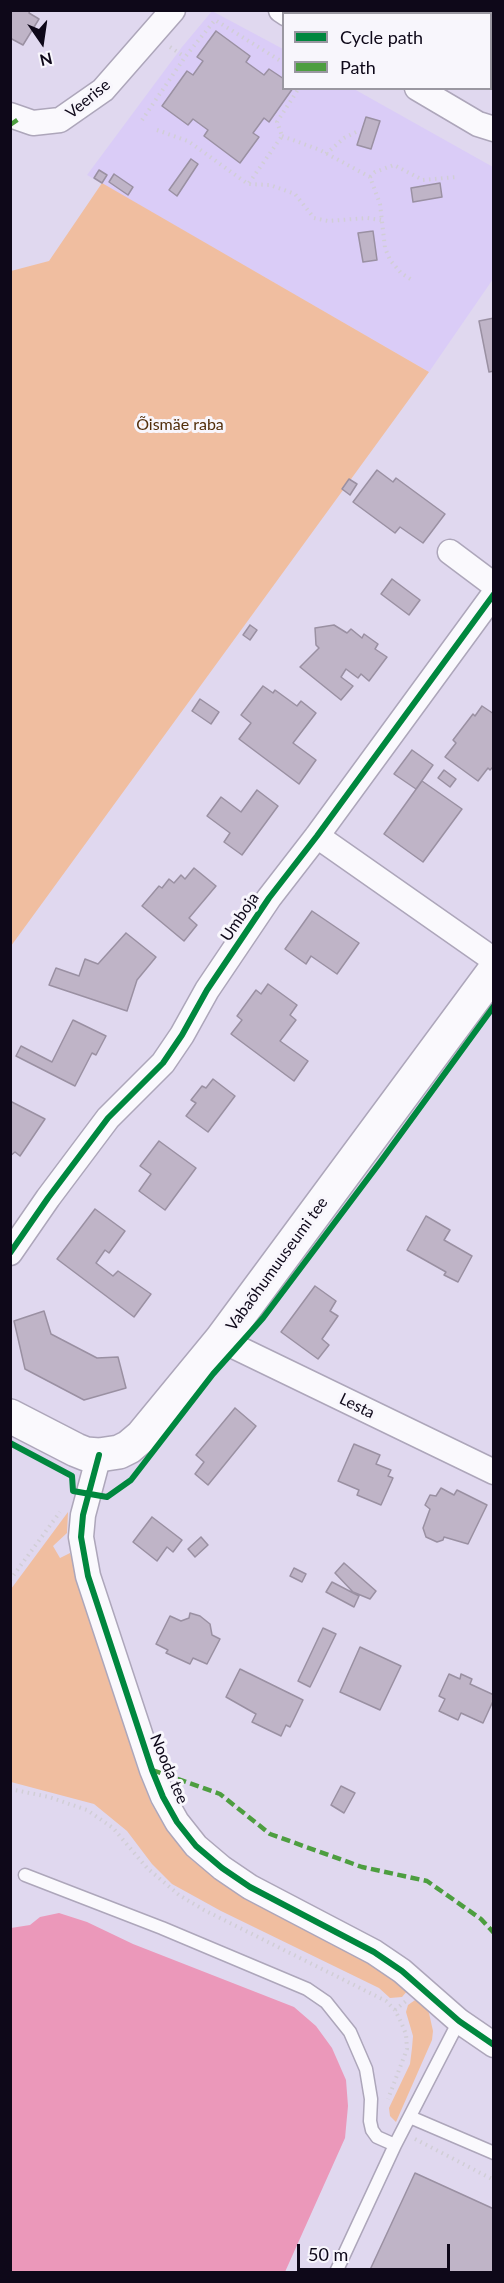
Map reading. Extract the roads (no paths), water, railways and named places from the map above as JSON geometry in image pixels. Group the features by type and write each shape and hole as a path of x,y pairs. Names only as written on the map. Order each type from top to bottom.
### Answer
{"street":[{"name":"Veerise","path":"10,115 33,123 60,120 103,90 173,10"},
{"path":"420,90 478,124 494,129"},
{"path":"450,552 494,585"},
{"name":"Umboja","path":"10,1253 108,1118 162,1063 183,1035 207,990 268,898 317,836 494,594"},
{"path":"317,836 494,960"},
{"name":"Vabaõhumuuseumi tee","path":"10,1416 76,1450 99,1455 118,1452 129,1447 142,1436 221,1340 494,971"},
{"name":"Lesta","path":"221,1340 494,1472"},
{"name":"Nooda tee","path":"99,1455 81,1492 83,1515 81,1537 88,1576 152,1770 177,1822 196,1846 222,1868 250,1887 374,1952 421,1986 459,2021 494,2045"}],"lane":[{"path":"25,1875 162,1928 307,1989 326,2002 350,2032 366,2069 371,2099 372,2130 377,2137 398,2140"},
{"path":"336,2272 398,2140 459,2021"},
{"path":"410,2117 494,2153"}],"park label":[{"name":"Õismäe raba","path":"180,425"}]}
